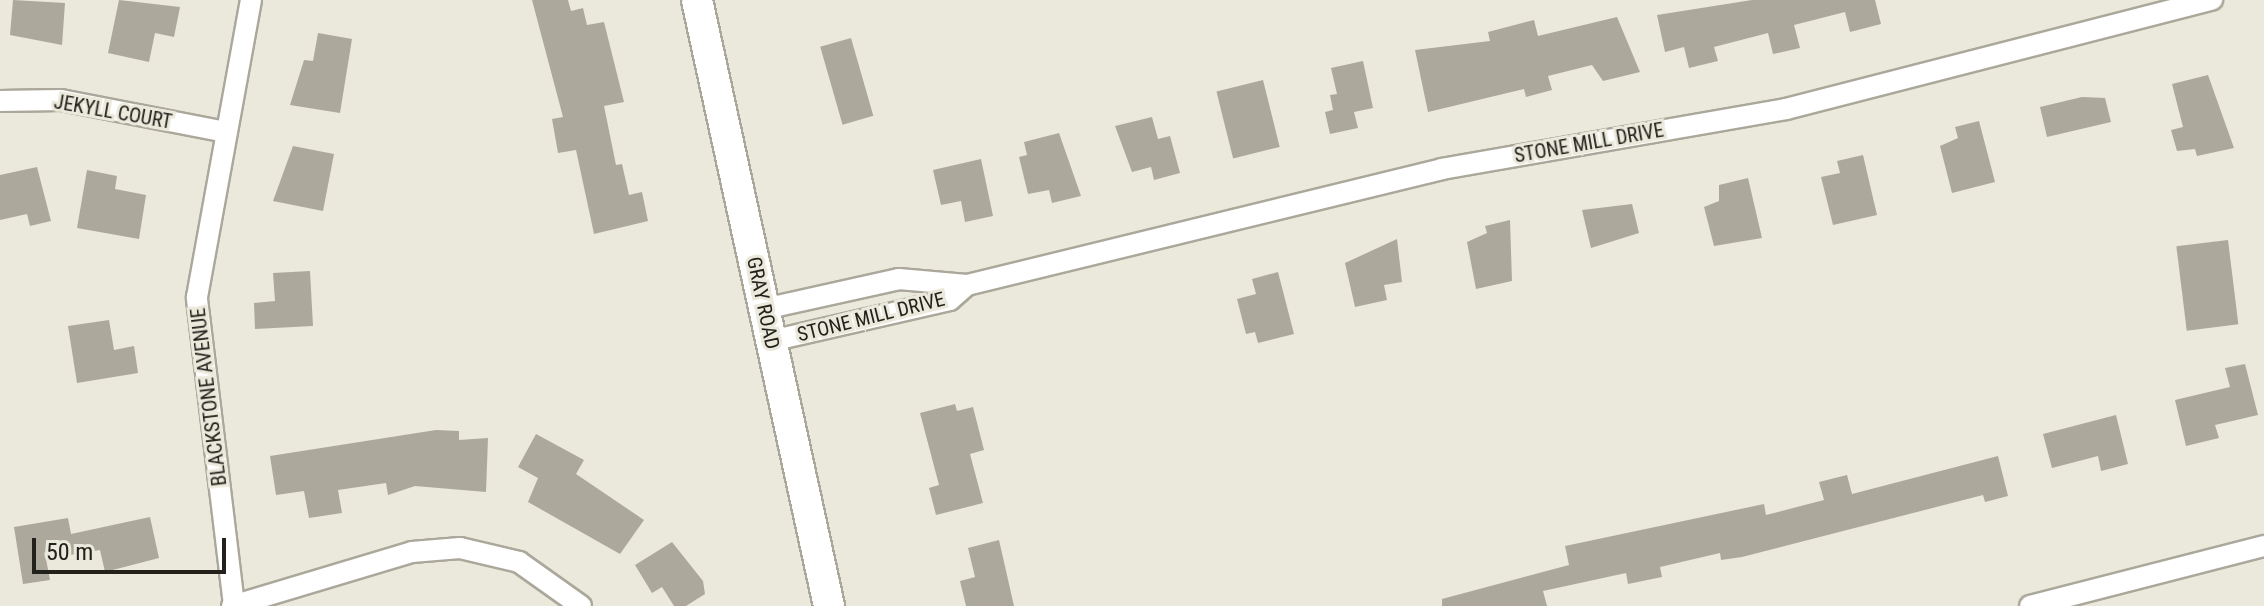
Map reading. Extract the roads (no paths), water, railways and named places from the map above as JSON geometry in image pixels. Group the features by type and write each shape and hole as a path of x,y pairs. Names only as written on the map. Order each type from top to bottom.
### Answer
{"street":[{"name":"BLACKSTONE AVENUE","path":"233,606 197,297 251,0"},
{"name":"GRAY ROAD","path":"697,0 829,606"},
{"name":"STONE MILL DRIVE","path":"764,309 899,279 967,285 1442,169 1786,109 2212,0"},
{"name":"JEKYLL COURT","path":"0,101 61,100 226,132"},
{"name":"STONE MILL DRIVE","path":"771,341 950,300 967,285"},
{"path":"2030,606 2264,546"},
{"path":"233,606 412,552 460,548 519,562 581,606"}]}
